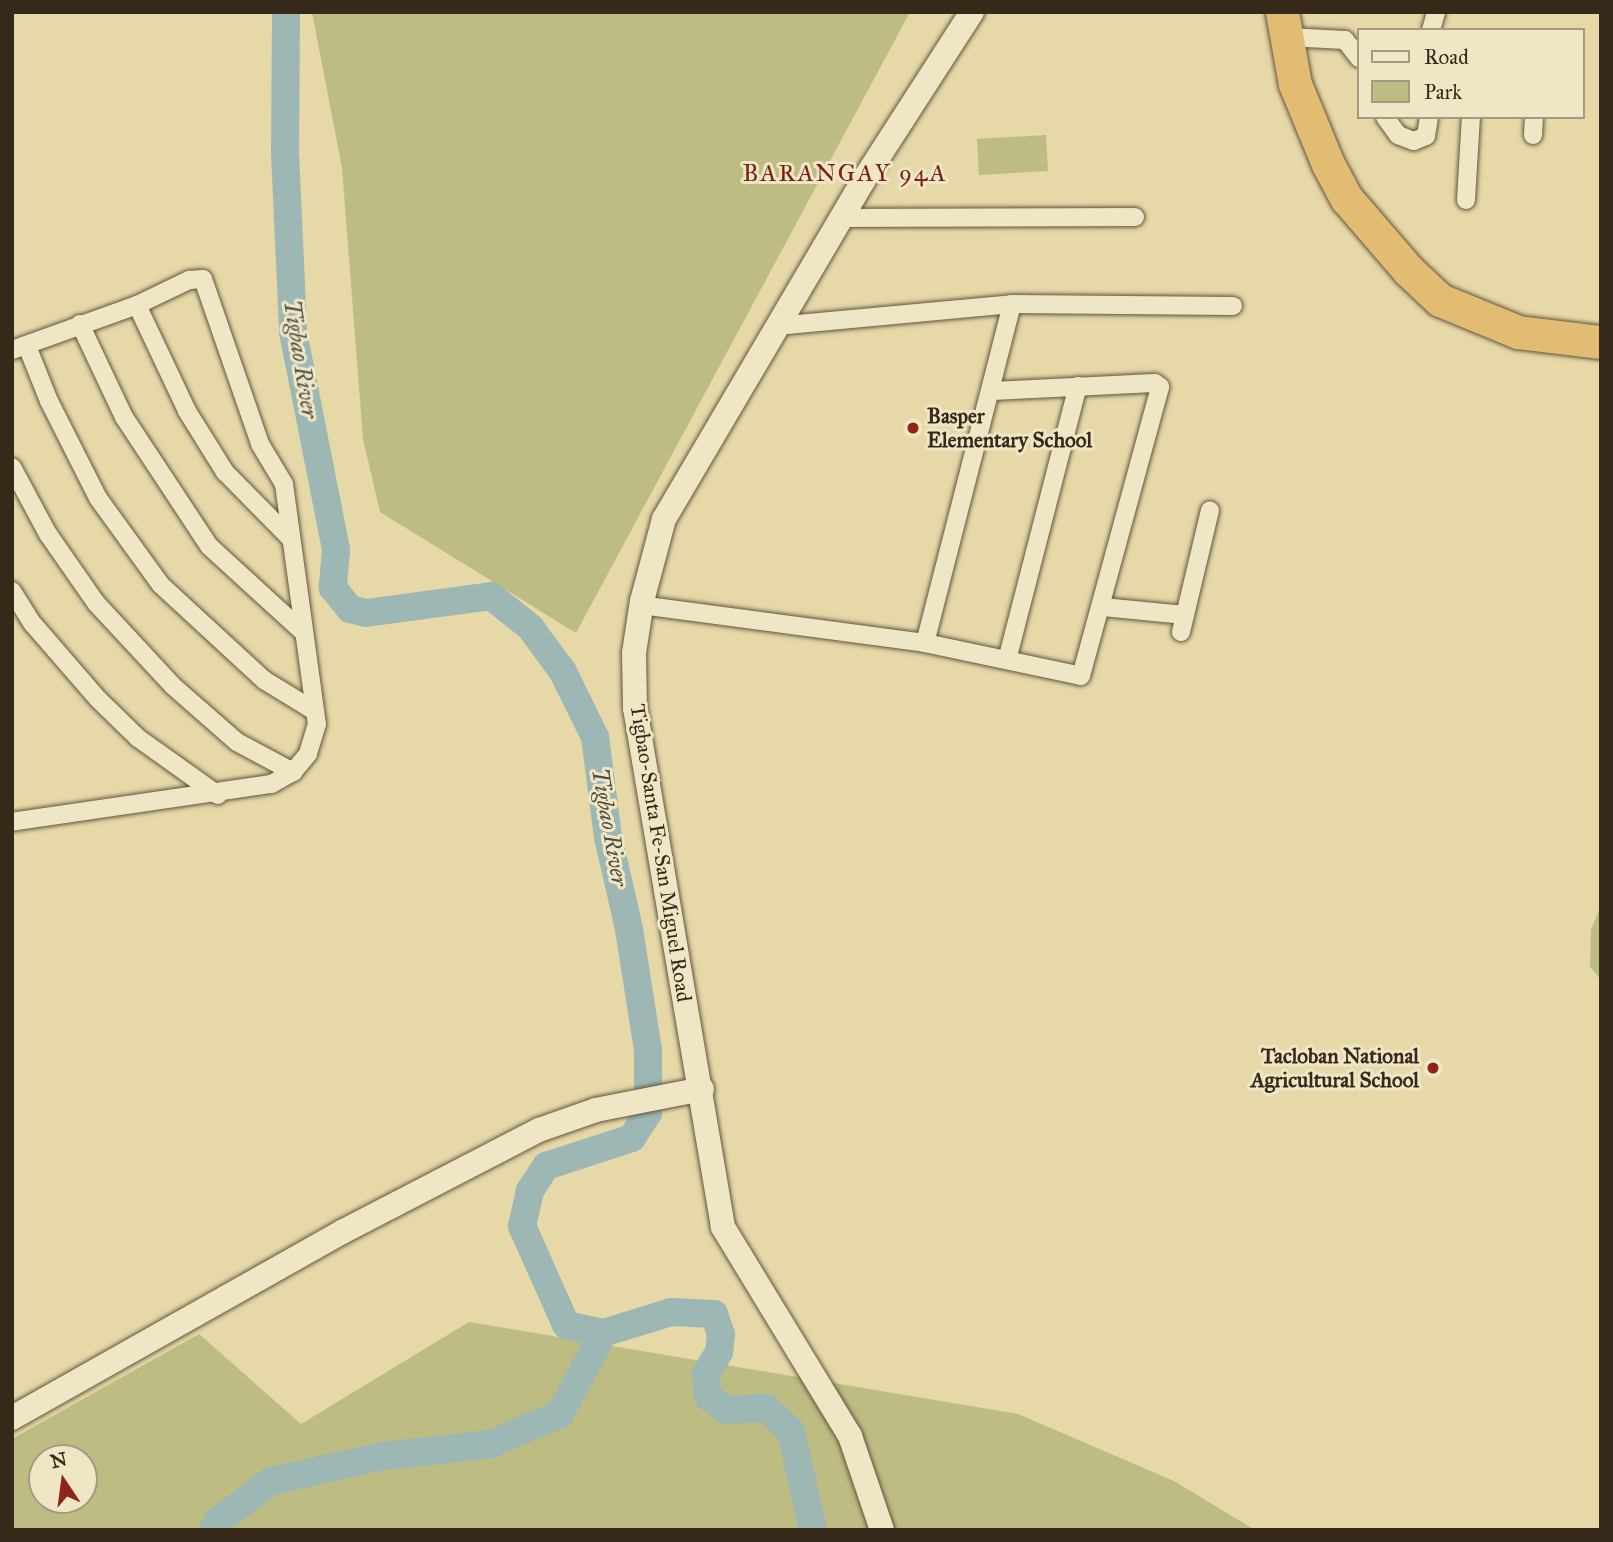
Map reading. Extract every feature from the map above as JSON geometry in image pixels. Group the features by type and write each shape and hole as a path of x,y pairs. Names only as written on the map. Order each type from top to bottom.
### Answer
{"highway":[{"path":"1284,25 1295,84 1328,164 1347,199 1408,270 1440,300 1518,332 1601,342"}],"main road":[{"name":"Tigbao-Santa Fe-San Miguel Road","path":"882,1530 850,1436 723,1227 692,1092 635,708 634,653 641,606 664,519 776,326 972,12"},
{"path":"12,1418 355,1226 539,1130 596,1110 692,1092"}],"street":[{"path":"1284,25 1345,40 1358,57"},
{"path":"1386,119 1398,135 1414,141 1426,136 1429,119"},
{"path":"1466,200 1471,119"},
{"path":"842,218 1135,217"},
{"path":"12,822 218,795 271,784 293,772 308,754 317,724 301,630 284,484 260,444 203,279 189,280 137,305 20,348 87,478 161,585 264,680 313,709"},
{"path":"925,643 1012,304"},
{"path":"776,326 1012,304 1233,306"},
{"path":"137,305 187,411 225,472 290,538"},
{"path":"80,324 124,417 209,546 301,630"},
{"path":"641,606 925,643 1081,676 1103,607 1160,387 1155,383 991,391"},
{"path":"1007,660 1077,386"},
{"path":"12,467 48,534 96,603 173,686 237,742 293,772"},
{"path":"1103,607 1183,623 1210,510"},
{"path":"12,591 33,624 98,699 138,738 218,795"}],"green space":[{"path":"312,12 910,12 576,633 380,512 363,439 342,168"},
{"path":"1046,135 1048,171 979,175 977,139"},
{"path":"1601,905 1601,980 1590,967 1591,930"},
{"path":"469,1322 1018,1414 1174,1481 1255,1530 12,1530 12,1439 199,1334 301,1424"}],"waterway":[{"name":"Tigbao River","path":"286,12 285,153 293,332 336,550 333,588 350,609 366,613 491,596 530,627 563,672 595,737 608,837 629,929 648,1050 648,1113 632,1138 546,1166 530,1191 522,1226 566,1325 603,1333 671,1312 714,1314 721,1334 719,1352 706,1374 708,1396 726,1410 766,1408 791,1431 813,1530"},
{"path":"213,1530 218,1521 271,1481 383,1456 491,1444 560,1414 603,1333"}],"place":[{"name":"Basper Elementary School","path":"913,428"},
{"name":"Tacloban National Agricultural School","path":"1433,1068"}],"district":[{"name":"BARANGAY 94A","path":"845,174"}]}
